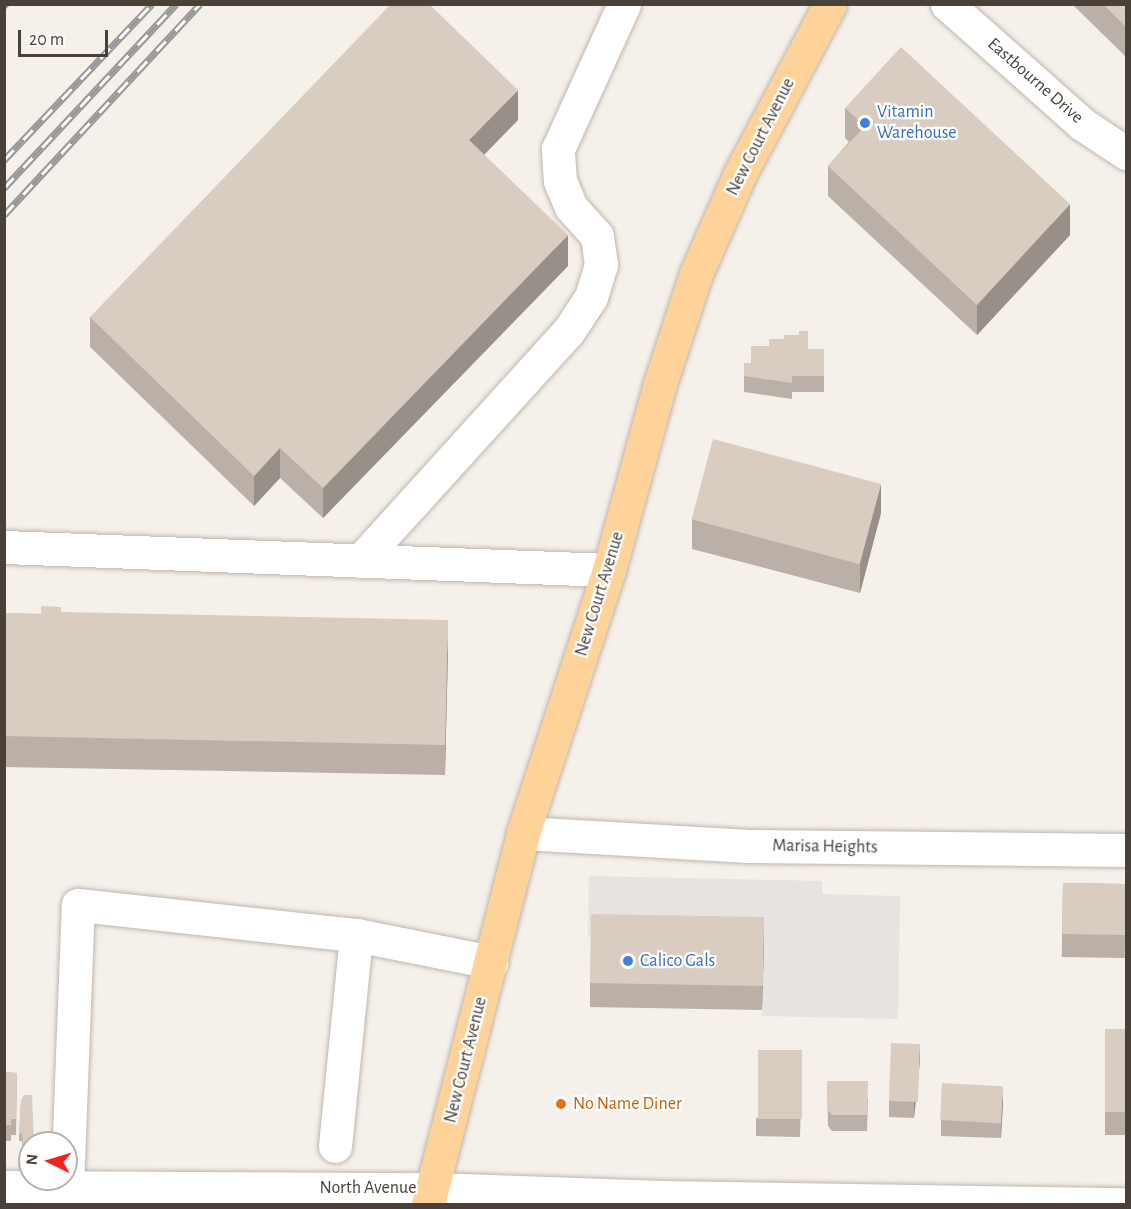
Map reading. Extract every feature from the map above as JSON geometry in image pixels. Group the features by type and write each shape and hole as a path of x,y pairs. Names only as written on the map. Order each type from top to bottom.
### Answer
{"main road":[{"name":"New Court Avenue","path":"430,1197 523,833 609,570 658,387 696,274 740,174 830,4"}],"street":[{"path":"360,561 568,332 591,297 602,265 597,236 571,207 560,180 558,149 624,4"},
{"name":"Eastbourne Drive","path":"948,4 1082,124 1126,153"},
{"path":"4,547 609,570"},
{"name":"Marisa Heights","path":"523,833 749,846 1126,850"},
{"path":"69,1131 78,905 356,935 491,962"},
{"path":"335,1146 356,935"},
{"name":"North Avenue","path":"78,1187 430,1197 662,1197 1126,1204"}],"shaded area":[{"path":"589,876 822,881 822,894 900,896 898,1019 762,1016 764,942 588,937"}],"building":[{"path":"391,4 429,4 518,90 469,140 568,235 323,488 280,448 254,476 90,317"},
{"path":"1103,4 1126,4 1126,27"},
{"path":"901,47 1070,204 977,305 828,166 865,126 845,108"},
{"path":"799,331 808,331 808,349 824,349 824,376 792,376 792,383 744,376 744,363 751,363 751,346 769,346 769,339 784,339 784,335 799,335"},
{"path":"713,439 881,484 860,564 692,519"},
{"path":"41,606 61,607 61,612 448,620 445,745 4,736 4,613 41,614"},
{"path":"1063,883 1126,884 1125,935 1062,934"},
{"path":"591,914 764,917 763,986 590,983"},
{"path":"1105,1029 1126,1029 1126,1112 1105,1112"},
{"path":"891,1043 920,1044 918,1102 889,1101"},
{"path":"758,1050 802,1050 802,1119 758,1119"},
{"path":"4,1072 17,1073 16,1119 11,1119 11,1125 4,1125"},
{"path":"827,1081 868,1081 867,1115 832,1115 828,1110"},
{"path":"942,1083 1003,1086 1001,1123 940,1120"},
{"path":"24,1095 32,1095 34,1131 19,1131 21,1100"}],"railway":[{"path":"4,160 152,4"},
{"path":"4,188 176,4"},
{"path":"4,215 200,4"}],"place":[{"name":"Vitamin Warehouse","path":"865,123"},
{"name":"Calico Gals","path":"628,961"},
{"name":"No Name Diner","path":"561,1104"}]}
